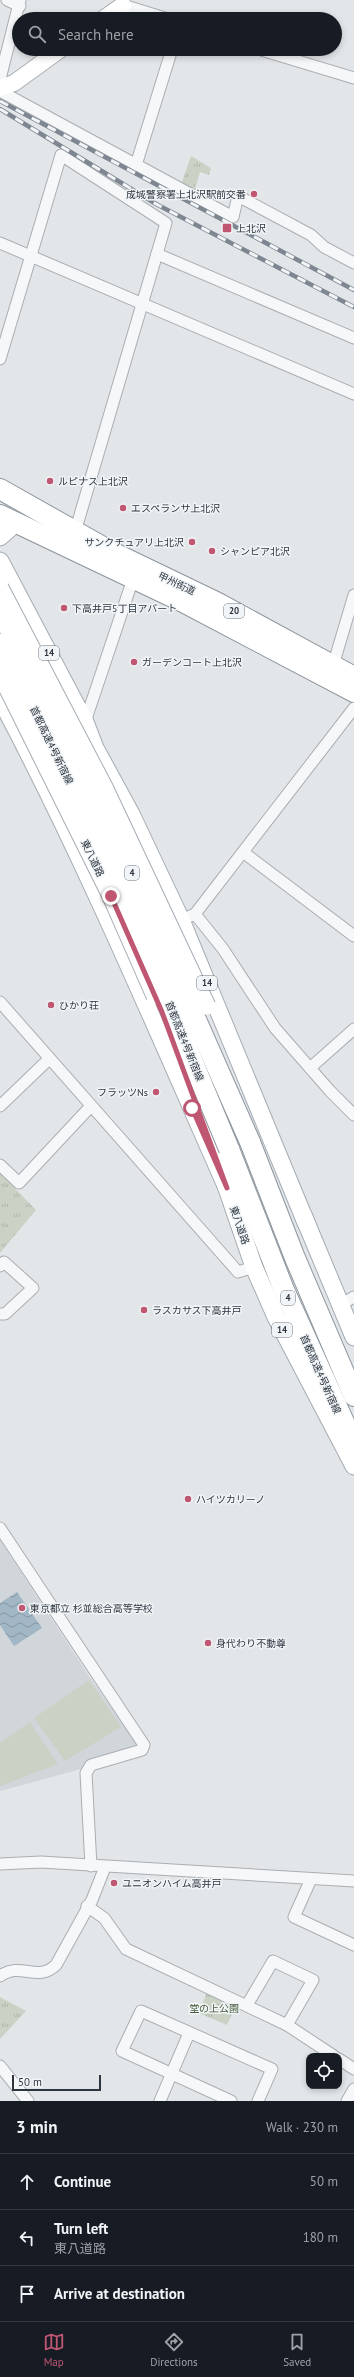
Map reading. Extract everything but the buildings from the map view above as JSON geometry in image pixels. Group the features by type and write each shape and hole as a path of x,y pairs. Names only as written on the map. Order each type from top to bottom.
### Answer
{"highway":[{"name":"甲州街道","path":"0,489 110,551 218,603 331,672 354,692"},
{"name":"甲州街道","path":"8,519 331,672 354,677"},
{"name":"首都高速4号新宿線","path":"0,610 130,870 250,1142 354,1370"},
{"name":"首都高速4号新宿線","path":"0,644 116,877 230,1149 287,1297 354,1444"},
{"path":"250,1142 296,1258 354,1396"},
{"path":"230,1149 283,1259 354,1419"}],"main road":[{"path":"0,537 8,519"},
{"name":"14","path":"0,561 85,722 95,748 188,917 307,1225"},
{"name":"14","path":"0,588 105,789 207,1006 307,1225 347,1301 354,1337"},
{"name":"東八道路","path":"0,673 111,896 162,1012 227,1188 254,1267 291,1349 354,1466"},
{"name":"14","path":"0,698 41,775 96,891 227,1188"},
{"path":"41,775 95,748"}],"street":[{"path":"7,0 20,3"},
{"path":"112,12 125,2 150,12"},
{"path":"0,79 12,33"},
{"path":"0,89 14,83 51,56"},
{"path":"136,165 170,56"},
{"path":"281,56 354,78"},
{"path":"0,89 233,217 238,196 311,235 324,247 354,263"},
{"path":"0,359 61,155 166,223 75,532"},
{"path":"0,243 354,394"},
{"path":"158,254 354,338"},
{"path":"85,722 133,579"},
{"path":"331,672 354,595"},
{"path":"354,708 243,852 188,917 223,949 275,1028 354,1115"},
{"path":"243,852 354,935"},
{"path":"2,1009 49,1059 238,1272 254,1267"},
{"path":"310,1068 354,1029"},
{"path":"0,1106 49,1059"},
{"path":"0,1165 19,1183 91,1106"},
{"path":"0,1266 4,1262 33,1288 5,1314 0,1314"},
{"path":"0,1528 144,1745 142,1750 91,1765 86,1773 91,1866"},
{"path":"0,1864 41,1862 354,1881"},
{"path":"0,1976 12,1969 39,1973 50,1972 56,1966 87,1906 92,1900 105,1867"},
{"path":"311,1879 294,1917 354,1945"},
{"path":"87,1906 104,1918 126,1949 287,2025 329,2053"},
{"path":"247,2005 272,1961 313,1980 287,2025"},
{"path":"232,2101 122,2051 141,2011 272,2069 258,2101"},
{"path":"160,2101 189,2033"},
{"path":"342,2061 354,2069"},
{"path":"0,2066 25,2099"},
{"path":"347,2101 354,2089"}],"shaded area":[{"name":"東京都立 杉並総合高等学校","path":"0,1540 89,1676 137,1744 136,1748 85,1768 0,1791"}],"green space":[{"path":"191,156 211,168 209,175 200,172 194,192 181,185"},
{"path":"0,1173 36,1210 0,1253"},
{"path":"89,1680 121,1727 65,1761 34,1718"},
{"path":"30,1722 58,1764 0,1786 0,1743"},
{"name":"堂の上公園","path":"207,1992 236,2005 227,2025 199,2013"},
{"path":"0,1997 26,2011 0,2039"}],"water":[{"path":"17,1592 42,1628 14,1646 0,1625 0,1603"}],"railway":[{"path":"0,101 354,290"},
{"path":"0,109 156,204 354,307"}],"place":[{"name":"成城警察署上北沢駅前交番","path":"254,194"},
{"name":"上北沢","path":"227,228"},
{"name":"ルピナス上北沢","path":"50,481"},
{"name":"エスペランサ上北沢","path":"123,508"},
{"name":"サンクチュアリ上北沢","path":"192,542"},
{"name":"シャンピア北沢","path":"212,551"},
{"name":"下高井戸5丁目アパート","path":"64,608"},
{"name":"ガーデンコート上北沢","path":"134,662"},
{"name":"ひかり荘","path":"51,1005"},
{"name":"フラッツNs","path":"156,1092"},
{"name":"ラスカサス下高井戸","path":"144,1310"},
{"name":"ハイツカリーノ","path":"188,1499"},
{"name":"東京都立 杉並総合高等学校","path":"22,1608"},
{"name":"身代わり不動尊","path":"208,1643"},
{"name":"ユニオンハイム高井戸","path":"114,1883"}],"route":[{"path":"111,896 162,1012 227,1188 192,1108"}]}
